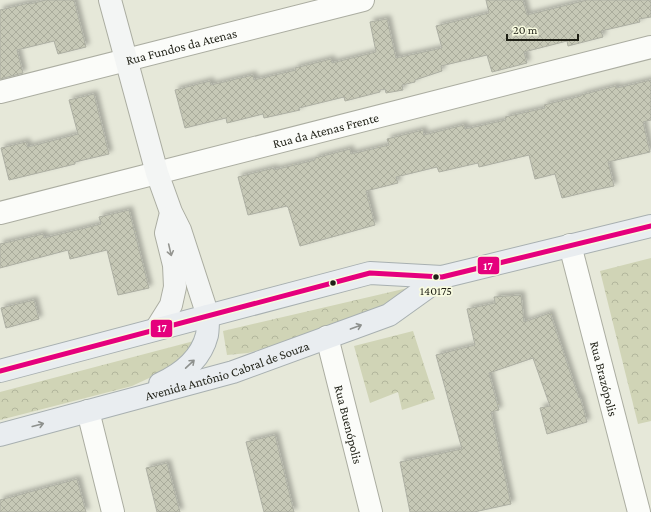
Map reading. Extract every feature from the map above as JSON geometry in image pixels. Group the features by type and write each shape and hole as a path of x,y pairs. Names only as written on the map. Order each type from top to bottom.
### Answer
{"main road":[{"name":"Avenida Antônio Cabral de Souza","path":"0,371 370,273 442,277 651,226"},
{"name":"Avenida Antônio Cabral de Souza","path":"0,435 233,372 389,315 442,277"},
{"path":"133,399 150,388 177,375 197,358 207,334 208,316"}],"street":[{"path":"110,0 157,173 171,212 180,230 208,316"},
{"name":"Rua Fundos da Atenas","path":"0,92 364,0"},
{"name":"Rua da Atenas Frente","path":"0,213 651,47"},
{"path":"156,329 171,305 175,287 174,265 166,233 171,212"},
{"name":"Rua Brazópolis","path":"570,245 638,512"},
{"name":"Rua Buenópolis","path":"327,337 371,512"},
{"path":"88,411 113,512"}],"green space":[{"path":"651,258 651,421 638,424 600,271"},
{"path":"412,287 394,301 296,339 248,353 227,355 223,331"},
{"path":"413,331 435,399 402,410 398,392 370,403 354,346"},
{"path":"194,341 187,356 175,366 132,386 0,420 0,392"}],"building":[{"path":"46,0 74,0 86,47 58,54 54,41 17,50 23,73 0,79 0,10"},
{"path":"486,0 523,0 527,15 587,0 651,0 651,17 639,19 640,22 601,31 603,37 568,46 567,41 524,52 527,63 492,72 487,55 441,66 442,71 415,80 415,82 402,85 403,90 386,93 385,89 380,90 380,92 345,101 344,97 299,108 300,110 264,118 263,114 227,123 226,118 185,128 175,90 210,81 211,85 253,75 254,80 296,70 295,68 331,59 332,63 376,52 370,22 387,19 396,58 442,48 436,26 489,13"},
{"path":"651,80 651,120 643,122 650,152 608,162 614,186 562,198 555,174 535,179 529,155 479,167 478,163 439,172 437,167 396,177 398,183 366,191 375,225 300,246 287,206 248,215 238,177 315,160 315,158 350,149 351,154 389,145 387,139 423,130 424,135 464,125 465,129 506,120 505,117 545,108 544,105 616,86 617,88"},
{"path":"94,94 109,154 9,180 1,148 26,142 28,147 78,134 69,100"},
{"path":"129,210 149,288 118,295 107,250 70,259 68,250 0,268 0,244 43,234 44,238 101,224 99,217"},
{"path":"521,295 524,322 550,313 579,398 580,397 587,422 547,434 540,408 550,406 533,358 489,373 499,410 491,412 511,504 474,512 410,512 400,462 462,449 436,355 475,345 467,309 495,303 494,297"},
{"path":"34,300 39,319 6,328 1,308"},
{"path":"275,435 294,512 264,512 246,442"},
{"path":"167,463 180,512 157,512 146,468"},
{"path":"77,479 86,512 0,512 0,500"}],"transit line":[{"name":"17","path":"0,371 370,273 442,277 651,226"}],"place":[{"name":"140175","path":"436,277"}]}
